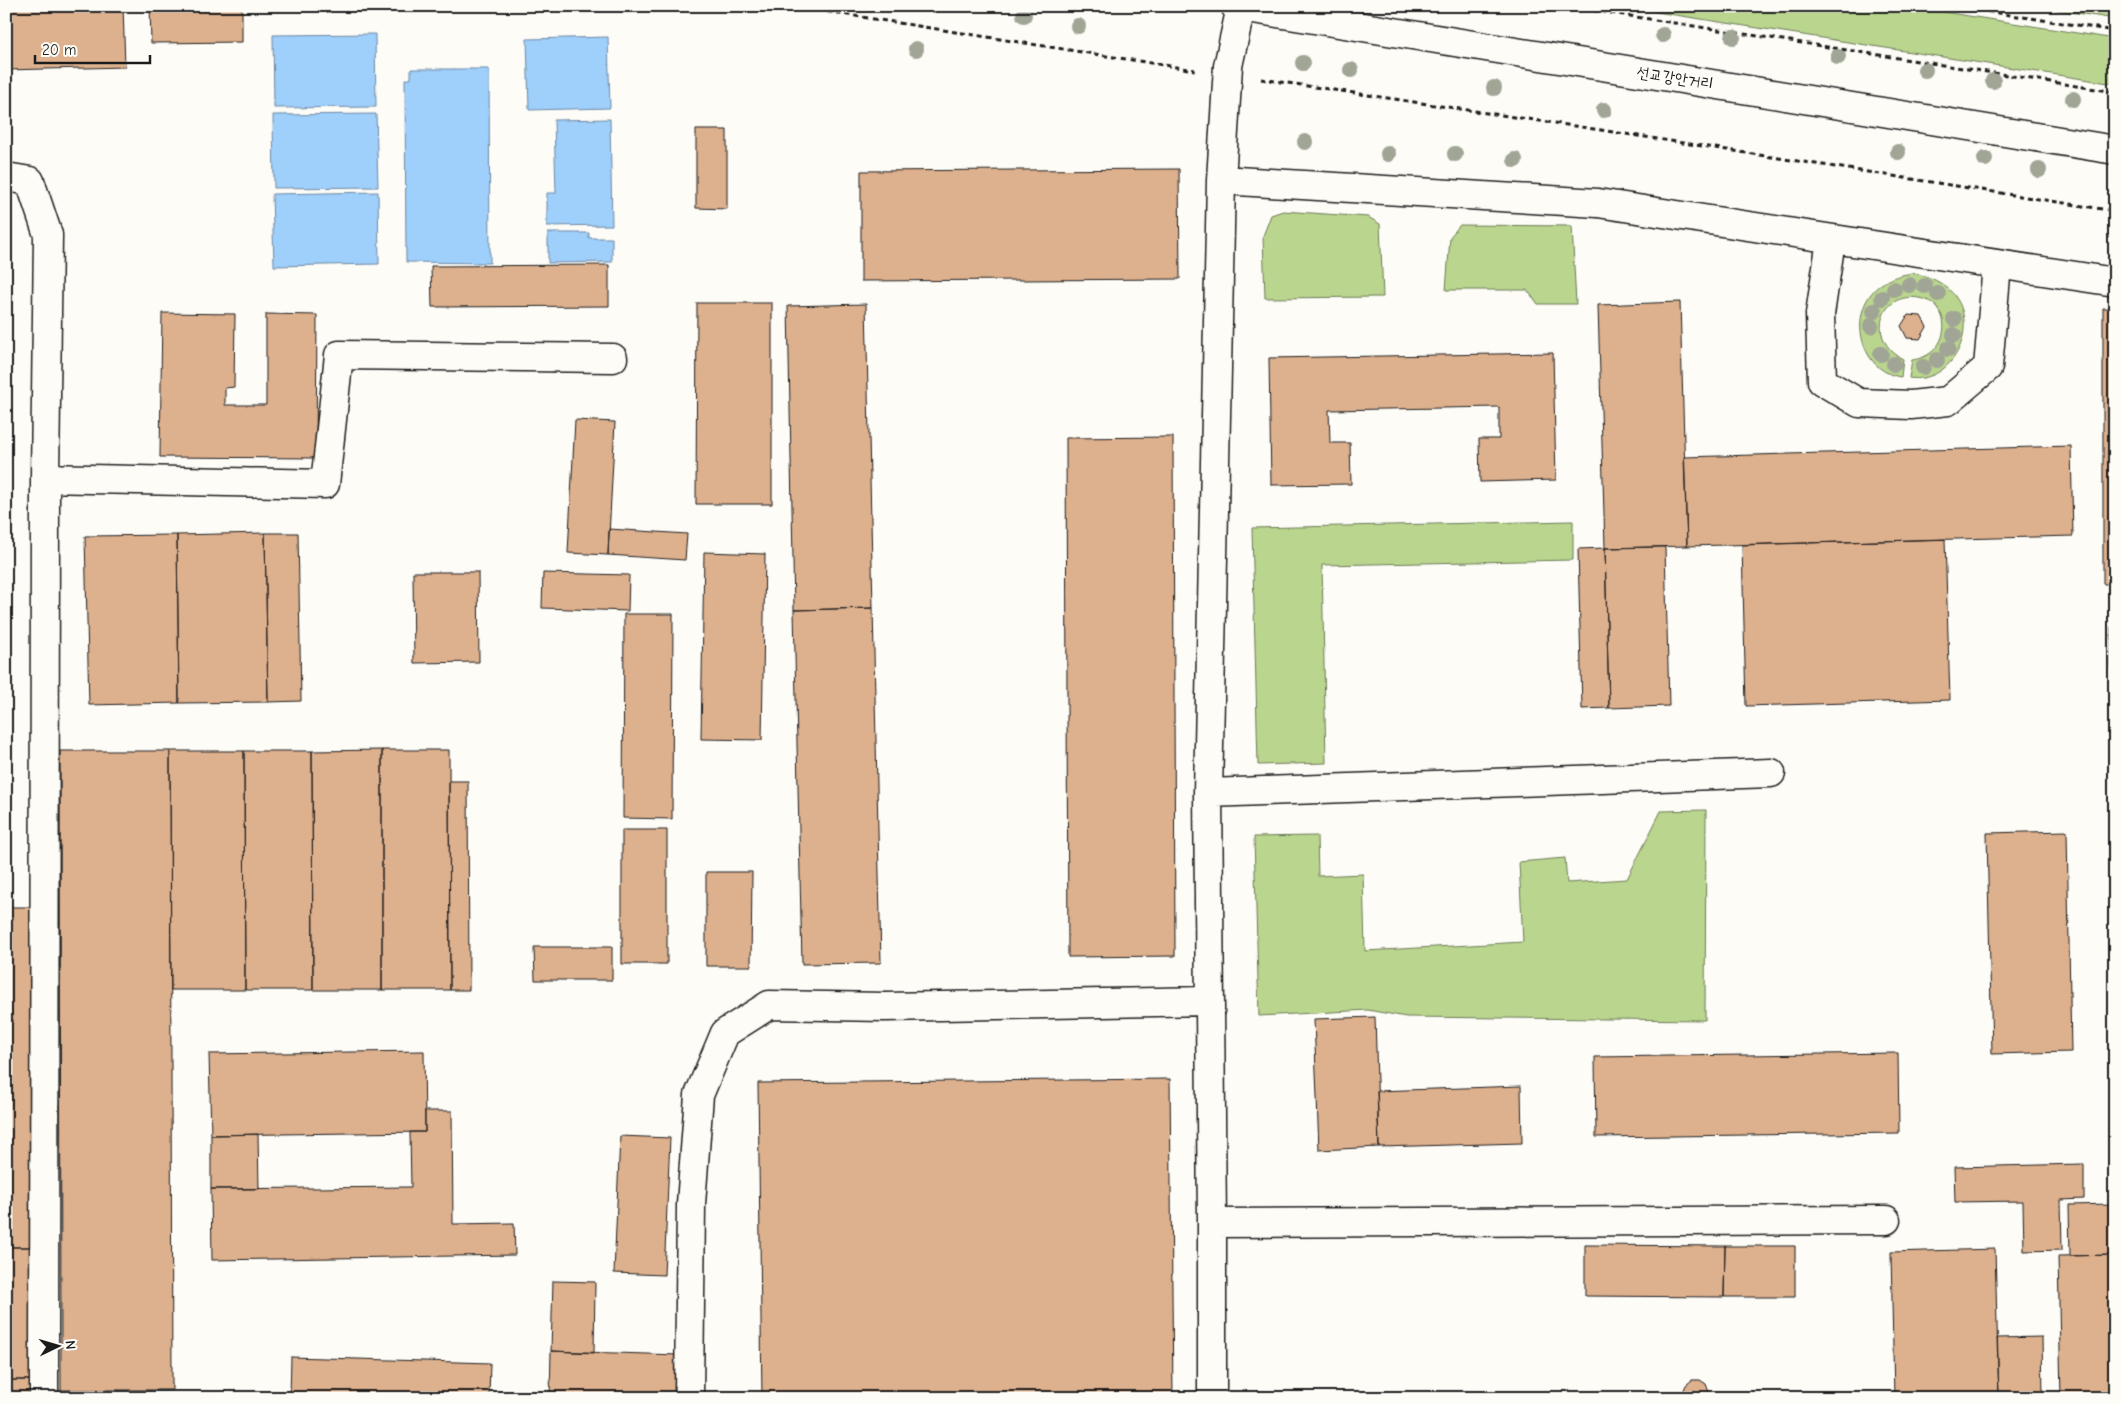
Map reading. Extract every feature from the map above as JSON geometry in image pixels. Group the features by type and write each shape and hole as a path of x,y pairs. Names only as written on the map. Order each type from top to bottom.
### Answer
{"street":[{"path":"1212,1398 1208,793 1220,180 1228,74 1238,7"},
{"name":"선교강안거리","path":"1238,7 2115,150"},
{"path":"6,176 30,181 48,234 45,478 44,1398"},
{"path":"1220,180 1598,203 2115,282"},
{"path":"1831,240 1820,314 1822,382 1859,403 1911,404 1948,401 1988,367 1997,265"},
{"path":"45,478 325,484 339,355 613,358"},
{"path":"1208,793 1771,773"},
{"path":"689,1398 691,1204 699,1095 725,1033 769,1005 885,1007 1209,1001"},
{"path":"1212,1223 1886,1220"}],"path":[{"path":"792,6 2115,211"},
{"path":"1566,6 2115,92"},
{"path":"1952,6 2115,32"}],"green space":[{"path":"1618,6 1905,6 2115,39 2115,84"},
{"path":"2032,6 2115,6 2115,19"},
{"path":"1283,211 1368,217 1380,224 1383,297 1265,298 1263,236 1271,215"},
{"path":"1460,225 1572,226 1576,304 1538,304 1527,290 1446,290 1450,237"},
{"path":"1912,273 1939,282 1955,297 1963,315 1963,334 1957,352 1945,367 1929,377 1909,378 1912,360 1925,356 1935,349 1941,340 1944,329 1943,318 1938,309 1930,302 1919,298 1905,298 1894,302 1887,309 1882,319 1881,330 1884,340 1891,351 1903,359 1901,377 1886,372 1874,363 1866,351 1862,336 1861,321 1864,307 1871,293 1890,279"},
{"path":"1573,521 1573,560 1322,565 1326,763 1258,765 1252,528"},
{"path":"1706,810 1705,1020 1406,1017 1368,1010 1259,1016 1254,837 1317,836 1318,876 1363,874 1365,951 1523,942 1519,862 1565,858 1567,883 1627,879 1661,811"}],"water":[{"path":"375,34 376,107 274,108 273,35"},
{"path":"608,37 610,108 529,110 527,39"},
{"path":"411,69 489,69 490,263 406,262 405,79 411,79"},
{"path":"376,114 378,187 274,188 273,115"},
{"path":"610,119 612,225 547,226 547,193 556,193 554,120"},
{"path":"378,192 379,264 274,266 272,194"},
{"path":"548,233 589,233 589,238 612,238 612,262 548,263"}],"building":[{"path":"6,6 123,6 125,67 6,70"},
{"path":"150,6 242,6 242,42 151,43"},
{"path":"696,130 727,130 727,209 696,208"},
{"path":"1179,169 1180,279 861,281 861,171"},
{"path":"609,265 609,306 432,307 431,266"},
{"path":"1680,302 1687,546 1605,548 1598,305"},
{"path":"697,303 772,303 772,504 696,504"},
{"path":"866,304 873,608 794,610 788,306"},
{"path":"2103,308 2115,308 2115,584 2103,584"},
{"path":"162,313 235,314 234,387 225,388 225,405 266,405 266,314 317,315 316,458 160,457"},
{"path":"1908,315 1921,316 1927,327 1920,339 1907,338 1901,326"},
{"path":"1553,353 1556,480 1480,482 1479,439 1499,439 1499,407 1329,410 1330,443 1350,443 1351,484 1271,485 1269,358"},
{"path":"575,420 615,422 608,555 568,553"},
{"path":"1173,437 1175,956 1068,957 1066,438"},
{"path":"2071,446 2073,536 1687,546 1684,457"},
{"path":"609,529 687,534 685,560 608,555"},
{"path":"265,533 298,533 301,701 268,702"},
{"path":"265,533 268,702 179,703 177,535"},
{"path":"177,535 179,703 89,705 85,536"},
{"path":"1945,539 1950,700 1746,706 1742,545"},
{"path":"1665,547 1669,706 1609,708 1605,548"},
{"path":"1605,548 1609,708 1582,709 1578,549"},
{"path":"704,552 765,554 762,740 701,739"},
{"path":"413,572 478,572 479,662 414,663"},
{"path":"543,573 629,575 628,611 542,608"},
{"path":"873,608 881,963 802,964 794,610"},
{"path":"624,614 673,614 672,819 623,818"},
{"path":"2111,627 2115,627 2115,707 2112,707"},
{"path":"382,750 449,750 450,990 382,990"},
{"path":"382,750 382,990 313,990 312,751"},
{"path":"60,751 170,751 172,1390 61,1390"},
{"path":"170,751 244,751 245,990 171,990"},
{"path":"244,751 312,751 313,990 245,990"},
{"path":"449,781 468,781 469,990 450,990"},
{"path":"622,830 667,830 667,964 622,964"},
{"path":"2067,831 2071,1052 1992,1054 1987,833"},
{"path":"706,872 752,872 751,966 706,966"},
{"path":"6,907 34,907 32,1247 6,1247"},
{"path":"534,947 612,947 612,980 535,980"},
{"path":"1375,1017 1379,1147 1319,1150 1314,1019"},
{"path":"424,1051 425,1132 211,1135 209,1054"},
{"path":"1898,1053 1899,1133 1596,1137 1595,1057"},
{"path":"1170,1079 1173,1398 762,1398 758,1083"},
{"path":"1521,1086 1522,1143 1379,1147 1377,1091"},
{"path":"425,1111 452,1111 453,1224 514,1223 515,1255 212,1260 211,1189 411,1187 410,1132 425,1132"},
{"path":"258,1134 259,1189 211,1189 211,1135"},
{"path":"620,1136 670,1138 664,1275 614,1273"},
{"path":"2084,1164 2084,1199 2061,1200 2062,1250 2024,1251 2023,1201 1955,1202 1954,1167"},
{"path":"2114,1204 2115,1255 2070,1256 2069,1205"},
{"path":"1585,1245 1725,1246 1724,1297 1585,1296"},
{"path":"1725,1246 1795,1246 1795,1297 1724,1297"},
{"path":"6,1247 32,1247 32,1380 6,1380"},
{"path":"1995,1249 1999,1398 1894,1398 1891,1252"},
{"path":"2115,1255 2115,1398 2061,1398 2058,1256"},
{"path":"553,1281 595,1282 594,1353 551,1351"},
{"path":"2042,1337 2043,1398 1999,1398 1997,1338"},
{"path":"551,1351 679,1355 678,1398 550,1398"},
{"path":"291,1357 490,1363 489,1398 290,1398"},
{"path":"6,1380 32,1380 32,1398 6,1398"},
{"path":"1692,1380 1700,1380 1706,1384 1709,1392 1707,1398 1685,1398 1683,1392 1686,1385"}]}
